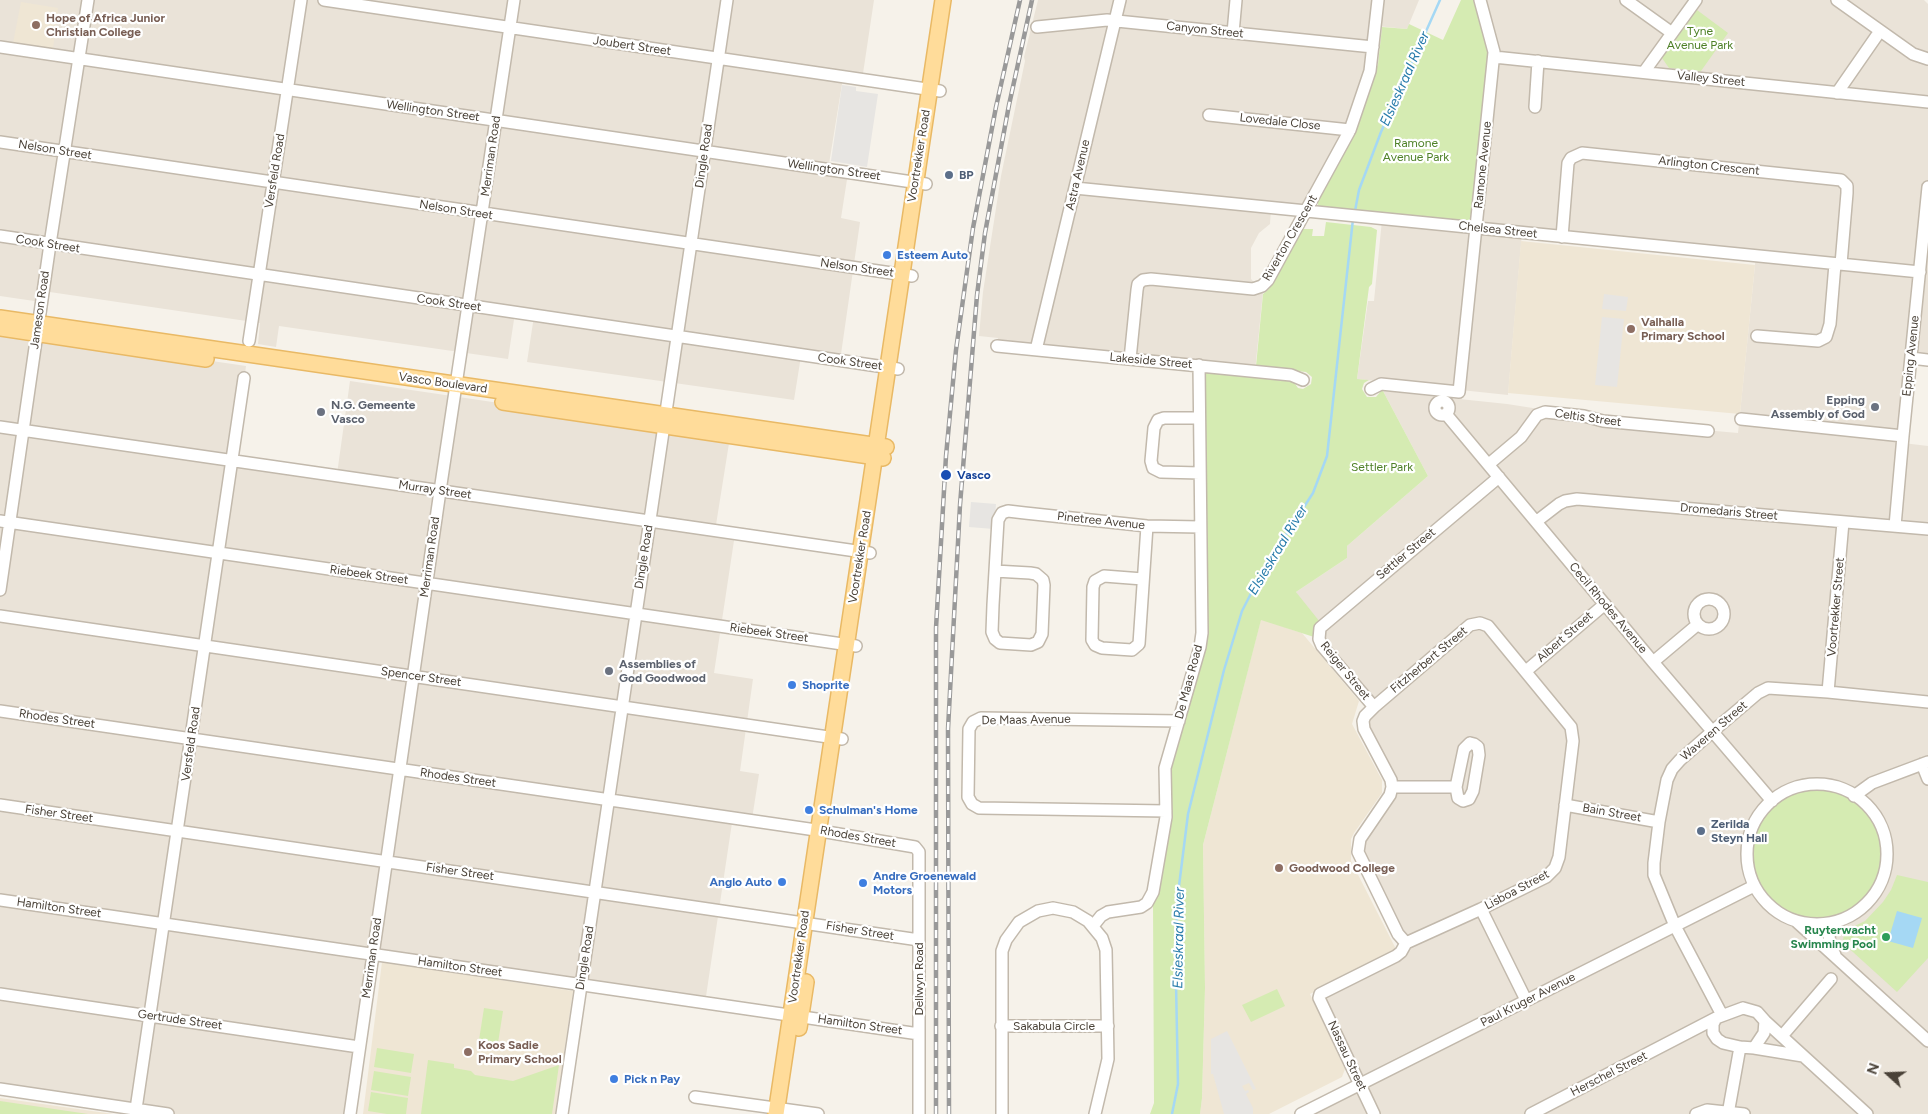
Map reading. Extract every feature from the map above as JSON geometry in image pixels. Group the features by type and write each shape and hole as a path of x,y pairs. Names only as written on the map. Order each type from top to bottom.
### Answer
{"main road":[{"name":"Voortrekker Road","path":"782,1111 921,183 934,90 943,0"},
{"name":"Voortrekker Road","path":"934,90 954,0"},
{"name":"Vasco Boulevard","path":"0,318 38,328 881,452"},
{"name":"Vasco Boulevard","path":"0,328 38,328"}],"street":[{"name":"Jameson Road","path":"0,590 5,522 23,430 88,0"},
{"name":"Versfeld Road","path":"249,341 301,0"},
{"name":"Joubert Street","path":"324,0 934,90"},
{"name":"Merriman Road","path":"350,1114 467,306 514,0"},
{"name":"Dingle Road","path":"562,1114 727,0"},
{"name":"Astra Avenue","path":"1036,350 1120,0"},
{"path":"1233,32 1236,0"},
{"name":"Riverton Crescent","path":"1130,360 1137,290 1140,282 1151,279 1248,289 1260,288 1268,280 1350,130 1370,70 1378,0"},
{"name":"Ramone Avenue","path":"1371,389 1381,384 1459,392 1494,57 1480,0"},
{"path":"1626,0 1672,33"},
{"path":"1644,72 1696,0"},
{"path":"1837,0 1913,54 1928,58"},
{"name":"Canyon Street","path":"1037,27 1115,20 1373,47"},
{"path":"1837,93 1880,31"},
{"name":"Wellington Street","path":"0,47 921,183"},
{"name":"Valley Street","path":"1494,57 1928,102"},
{"path":"1535,107 1538,62"},
{"name":"Lovedale Close","path":"1209,115 1350,130"},
{"name":"Nelson Street","path":"0,142 907,276"},
{"name":"Arlington Crescent","path":"1562,237 1568,163 1571,158 1582,153 1841,180 1847,186 1848,192 1838,264"},
{"name":"Epping Avenue","path":"1895,526 1920,272 1926,237 1928,187"},
{"name":"Chelsea Street","path":"1075,188 1920,272"},
{"name":"Cook Street","path":"0,236 893,368"},
{"path":"1757,336 1818,341 1826,337 1830,324 1838,264"},
{"name":"Lakeside Street","path":"998,346 1291,375 1303,380"},
{"path":"1911,358 1928,360"},
{"name":"De Maas Road","path":"1093,926 1104,914 1141,907 1151,897 1155,885 1166,811 1165,768 1197,662 1201,640 1198,365"},
{"name":"Versfeld Road","path":"136,1110 244,378"},
{"name":"Celtis Street","path":"1488,464 1521,437 1537,415 1545,412 1584,416 1603,421 1708,431"},
{"name":"Cecil Rhodes Avenue","path":"1446,414 1772,801"},
{"path":"1199,418 1164,418 1158,420 1154,428 1151,461 1153,468 1161,472 1200,473"},
{"path":"1740,419 1903,436"},
{"name":"Murray Street","path":"0,427 866,552"},
{"name":"Settler Street","path":"1318,635 1320,628 1327,621 1499,477"},
{"name":"Dromedaris Street","path":"1537,521 1559,504 1568,500 1578,499 1928,529"},
{"name":"Pinetree Avenue","path":"995,571 998,520 1002,513 1008,511 1147,526 1200,527"},
{"name":"Riebeek Street","path":"5,522 851,645"},
{"name":"Voortrekker Street","path":"1828,692 1844,522"},
{"path":"1143,579 1104,576 1095,581 1093,587 1092,640 1095,645 1102,648 1126,650 1132,650 1138,646 1141,635 1147,526"},
{"path":"995,571 1036,574 1043,580 1042,634 1035,644 1004,644 997,641 993,636 995,571"},
{"name":"Albert Street","path":"1526,671 1605,604"},
{"name":"Spencer Street","path":"0,616 837,738"},
{"name":"Fitzherbert Street","path":"1374,707 1470,625 1475,623 1488,626 1526,671"},
{"path":"1653,662 1698,625"},
{"name":"Reiger Street","path":"1318,635 1322,646 1374,707"},
{"name":"Lisboa Street","path":"1319,998 1320,994 1396,956 1401,952 1406,943 1546,877 1556,868 1561,844 1573,741 1571,727 1526,671"},
{"name":"Waveren Street","path":"1719,1017 1675,926 1654,875 1659,822 1670,772 1677,762 1765,689 1828,692 1928,702"},
{"path":"1374,707 1364,718 1363,727 1391,780 1392,787 1390,795 1360,839 1357,850 1360,860 1398,934 1406,943"},
{"name":"Rhodes Street","path":"0,711 915,846"},
{"name":"De Maas Avenue","path":"1166,811 979,808 972,804 968,797 969,729 973,722 980,718 1179,721"},
{"path":"1854,796 1872,783 1925,763 1928,779"},
{"path":"1813,785 1830,786 1854,796 1868,808 1879,823 1885,840 1886,859 1879,885 1869,901 1855,913 1838,921 1825,924 1797,922 1772,908 1762,898 1754,886 1748,864 1748,840 1757,818 1772,801 1791,790 1813,785"},
{"path":"1392,787 1456,787"},
{"name":"Fisher Street","path":"0,805 919,940"},
{"name":"Bain Street","path":"1565,805 1659,822"},
{"name":"Dellwyn Road","path":"915,846 920,852 919,1114"},
{"name":"Paul Kruger Avenue","path":"1301,1114 1754,886"},
{"name":"Hamilton Street","path":"0,900 919,1034"},
{"name":"Sakabula Circle","path":"1002,1114 1002,951 1006,940 1015,927 1029,915 1053,908 1073,912 1083,917 1102,938 1106,950 1107,1062 1095,1114"},
{"path":"1480,909 1526,1000"},
{"path":"1837,959 1828,935 1838,921"},
{"path":"1797,922 1928,1041"},
{"path":"1782,1036 1831,978"},
{"name":"Gertrude Street","path":"0,994 359,1047"},
{"name":"Nassau Street","path":"1319,998 1374,1114"},
{"path":"1719,1041 1713,1030 1719,1017 1743,1008 1757,1012 1867,1114"},
{"name":"Herschel Street","path":"1531,1114 1719,1017"},
{"path":"1754,1048 1764,1033 1765,1020"},
{"name":"Sakabula Circle","path":"1001,1026 1108,1026"},
{"path":"1687,1035 1740,1047 1803,1056"},
{"path":"1728,1113 1740,1047"},
{"path":"0,1089 168,1114"},
{"path":"695,1097 782,1111 818,1114"},
{"path":"1696,1114 1707,1110 1744,1114"}],"shaded area":[{"path":"0,0 874,0 862,80 843,78 828,170 848,173 841,218 860,222 840,361 801,356 794,400 527,362 534,316 515,313 508,359 279,326 276,347 258,344 260,323 43,291 41,302 0,296"},
{"path":"1038,0 1419,0 1407,29 1376,26 1371,71 1306,213 1271,209 1270,224 1259,233 1251,248 1251,279 1263,292 1255,371 997,345 998,338 979,336 983,292 1001,176 1025,61 1024,57"},
{"path":"1479,0 1924,0 1928,4 1928,359 1913,357 1903,443 1928,446 1928,1114 1301,1114 1359,1084 1319,998 1395,956 1404,943 1357,853 1391,791 1364,730 1373,707 1322,646 1296,592 1347,558 1347,546 1428,476 1383,391 1507,404 1584,416 1603,421 1738,433 1756,255 1522,233 1508,395 1357,379 1368,301 1374,301 1382,220 1475,229 1493,53"},
{"name":"Hope of Africa Junior Christian College","path":"21,2 58,8 53,49 13,43"},
{"path":"842,85 856,87 856,91 878,94 867,167 831,161"},
{"name":"Valhalla Primary School","path":"1521,241 1755,265 1740,414 1508,393"},
{"path":"1604,294 1628,297 1626,311 1602,309"},
{"path":"1602,317 1624,319 1617,387 1595,385"},
{"path":"0,330 246,366 234,458 337,474 350,381 730,437 715,531 735,534 714,673 753,679 740,771 759,774 752,819 733,816 705,1003 371,956 347,1114 161,1114 0,1090"},
{"path":"971,502 996,504 994,529 969,527"},
{"name":"Goodwood College","path":"1261,619 1302,633 1359,701 1352,724 1382,780 1382,793 1351,839 1351,861 1397,951 1310,994 1345,1069 1342,1077 1269,1114 1200,1114 1205,988 1203,845"},
{"name":"Koos Sadie Primary School","path":"382,962 573,991 555,1114 363,1114"},
{"path":"1227,1031 1256,1089 1253,1090 1249,1083 1242,1086 1245,1091 1248,1090 1249,1092 1246,1094 1253,1108 1253,1114 1224,1114 1213,1074 1211,1074 1211,1039"},
{"path":"0,1098 113,1114 0,1114"}],"green space":[{"name":"Ramone Avenue Park","path":"1461,0 1474,0 1488,53 1471,219 1464,222 1318,206 1318,201 1357,127 1378,64 1382,27 1407,29 1409,24 1443,40"},
{"name":"Tyne Avenue Park","path":"1697,10 1728,33 1701,71 1669,68 1662,58"},
{"name":"Settler Park","path":"1326,222 1371,227 1377,230 1372,284 1369,287 1357,379 1369,380 1364,383 1362,389 1367,397 1376,397 1383,391 1428,476 1347,546 1347,558 1296,592 1320,622 1314,637 1261,620 1203,845 1205,988 1200,1114 1150,1114 1154,1103 1153,903 1159,888 1171,819 1170,767 1201,660 1202,375 1205,372 1293,381 1298,388 1303,389 1311,384 1312,377 1306,372 1256,366 1263,294 1269,289 1302,229 1313,229 1312,236 1324,236"},
{"path":"1817,789 1830,790 1842,794 1863,808 1877,829 1881,841 1881,867 1877,879 1863,900 1842,914 1830,918 1817,919 1804,918 1792,914 1771,900 1757,879 1753,867 1752,854 1753,841 1757,829 1771,808 1792,794 1804,790"},
{"name":"Ruyterwacht Swimming Pool","path":"1897,875 1928,882 1928,958 1897,992 1843,943 1844,931 1865,921 1883,902 1891,890"},
{"path":"1277,989 1285,1006 1251,1022 1242,1005"},
{"path":"484,1008 503,1011 498,1043 479,1040"},
{"path":"377,1048 414,1054 411,1073 374,1067"},
{"path":"428,1060 454,1064 454,1068 471,1071 475,1075 513,1081 559,1065 552,1114 421,1114"},
{"path":"374,1071 411,1077 408,1096 371,1090"},
{"path":"371,1092 408,1098 406,1114 368,1111"},
{"path":"0,1101 88,1114 0,1114"}],"water":[{"path":"1897,911 1922,918 1913,948 1888,941"}],"waterway":[{"name":"Elsieskraal River","path":"1355,211 1359,190 1381,132 1440,0"},
{"name":"Elsieskraal River","path":"1172,1114 1178,1084 1177,902 1188,814 1224,670 1242,611 1263,570 1313,493 1327,456 1353,219"}],"railway":[{"path":"936,1114 936,628 946,456 956,350 973,228 996,107 1020,0"},
{"path":"949,1114 948,729 960,505 977,295 985,233 1009,105 1032,0"}],"place":[{"name":"Hope of Africa Junior Christian College","path":"36,25"},
{"name":"BP","path":"949,175"},
{"name":"Esteem Auto","path":"887,255"},
{"name":"Valhalla Primary School","path":"1631,329"},
{"name":"Epping Assembly of God","path":"1875,407"},
{"name":"N.G. Gemeente Vasco","path":"321,412"},
{"name":"Vasco","path":"946,475"},
{"name":"Assemblies of God Goodwood","path":"609,671"},
{"name":"Shoprite","path":"792,685"},
{"name":"Schulman's Home","path":"809,810"},
{"name":"Zerilda Steyn Hall","path":"1701,831"},
{"name":"Goodwood College","path":"1279,868"},
{"name":"Anglo Auto","path":"782,882"},
{"name":"Andre Groenewald Motors","path":"863,883"},
{"name":"Ruyterwacht Swimming Pool","path":"1886,937"},
{"name":"Koos Sadie Primary School","path":"468,1052"},
{"name":"Pick n Pay","path":"614,1079"}]}
